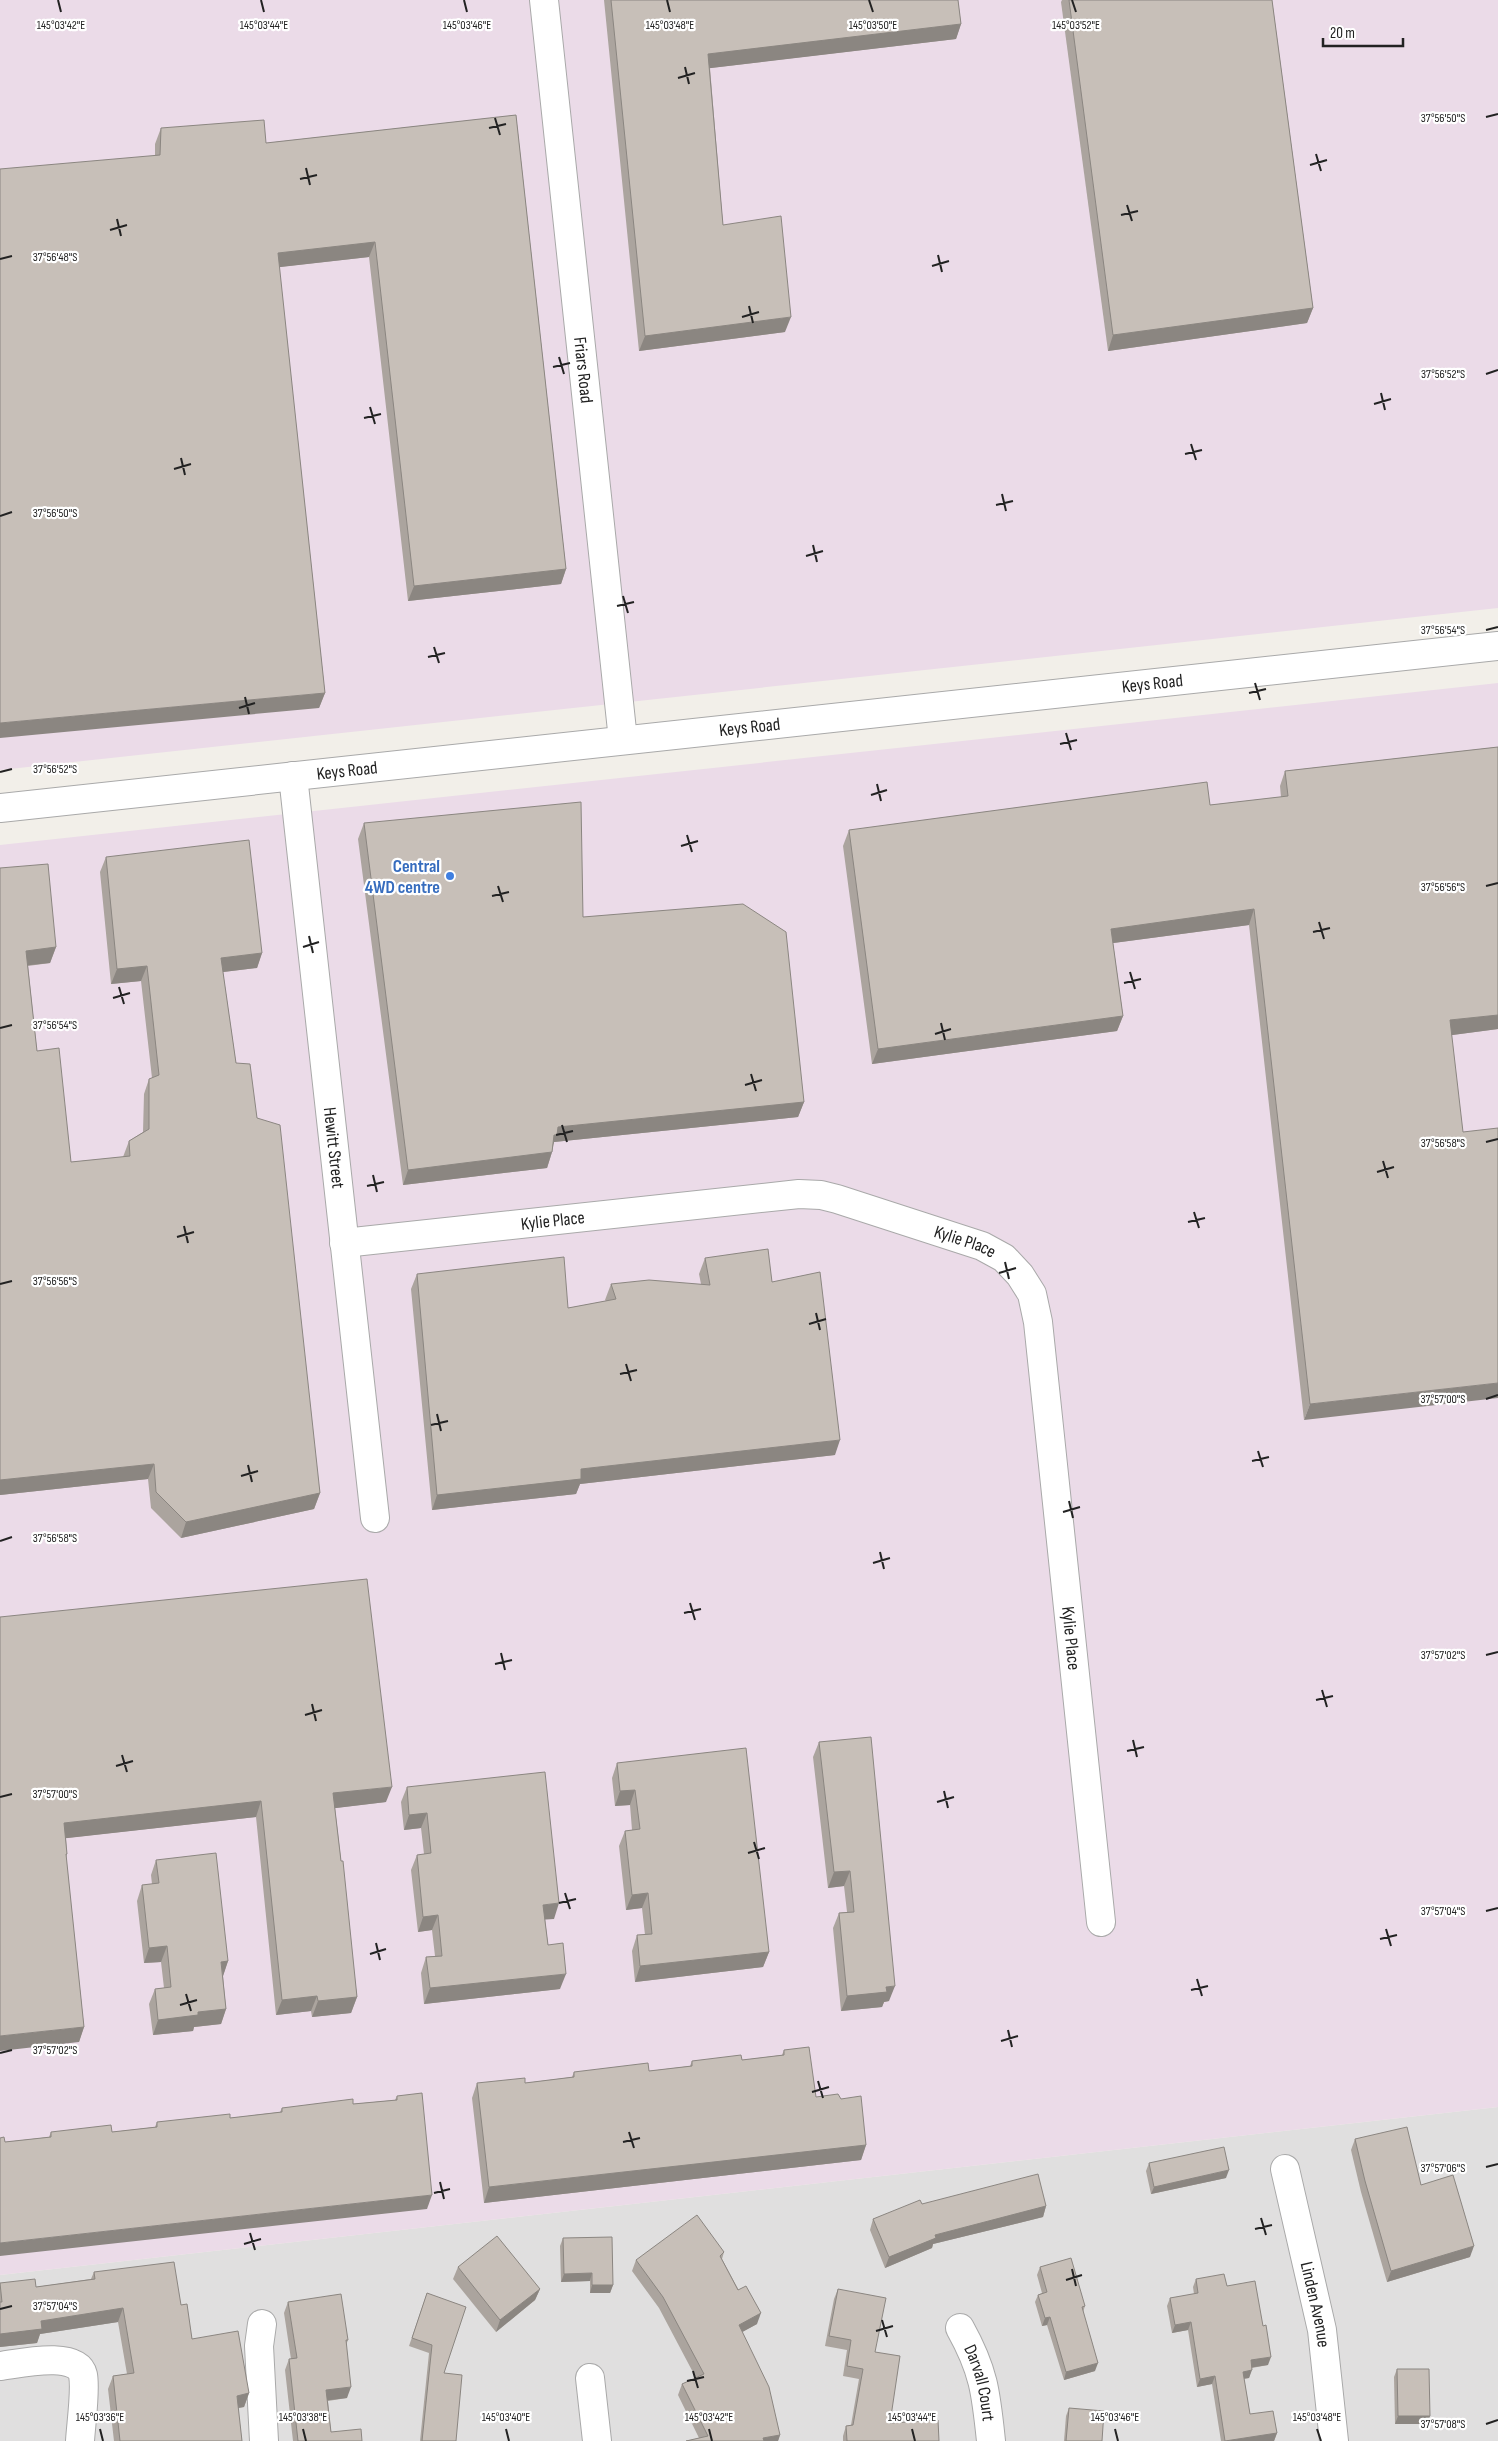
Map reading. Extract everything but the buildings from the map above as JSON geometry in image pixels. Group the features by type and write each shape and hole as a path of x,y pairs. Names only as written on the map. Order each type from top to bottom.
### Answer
{"street":[{"name":"Friars Road","path":"544,0 623,740"},
{"name":"Keys Road","path":"0,808 1498,646"},
{"name":"Hewitt Street","path":"293,776 375,1518"},
{"name":"Kylie Place","path":"344,1243 800,1194 820,1195 837,1200 982,1246 1004,1258 1020,1275 1032,1294 1038,1322 1101,1922"},
{"name":"Linden Avenue","path":"1285,2169 1322,2330 1334,2441"},
{"path":"262,2324 259,2346 264,2441"},
{"name":"Darvall Court","path":"960,2328 982,2376 986,2390 990,2441"},
{"path":"0,2366 40,2360 60,2361 80,2369 83,2380 80,2441"},
{"path":"590,2378 597,2441"}],"shaded area":[{"path":"0,0 1498,0 1498,608 0,770"},
{"path":"1498,683 1498,2107 0,2275 0,845"},
{"path":"1498,2107 1498,2441 0,2441 0,2275"}],"place":[{"name":"Central 4WD centre","path":"450,876"}]}
